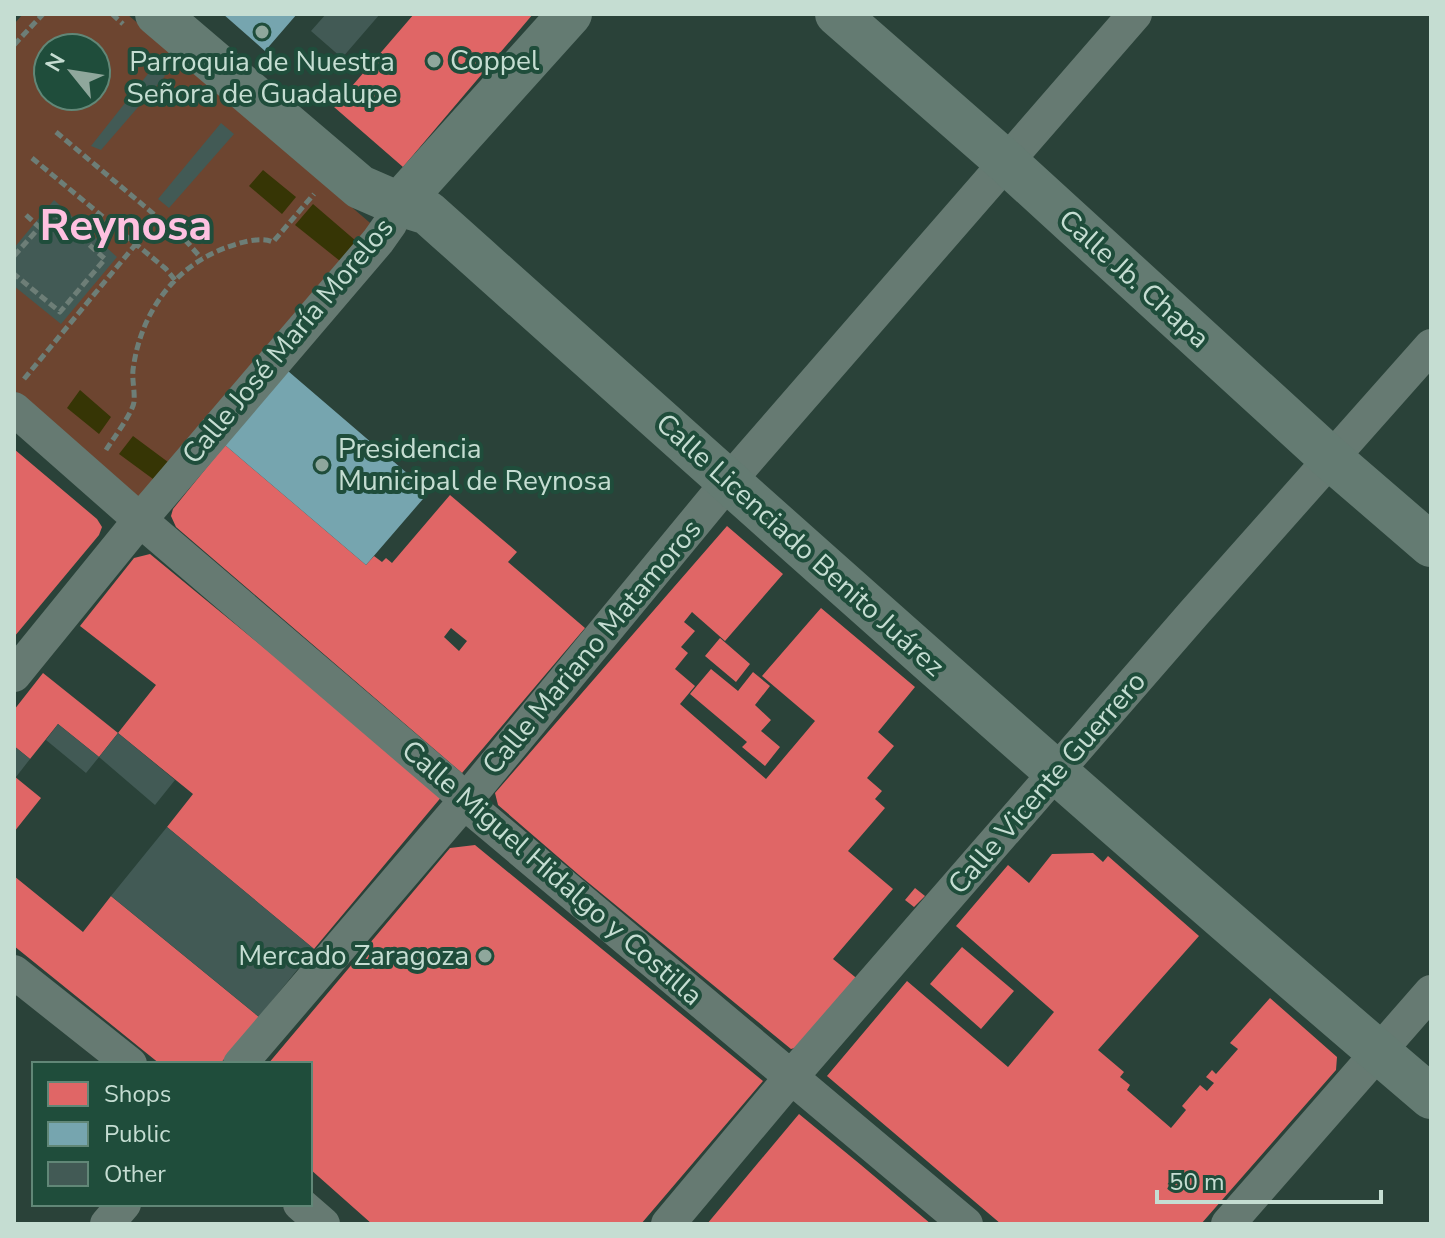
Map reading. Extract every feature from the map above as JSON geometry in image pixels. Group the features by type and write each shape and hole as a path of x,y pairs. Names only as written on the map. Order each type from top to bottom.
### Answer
{"main road":[{"name":"Calle Licenciado Benito Juárez","path":"157,14 360,187 428,213 1057,772 1431,1097"},
{"name":"Calle José María Morelos","path":"399,204 570,14"},
{"name":"Calle Jb. Chapa","path":"837,14 1005,161 1330,458 1431,545"}],"street":[{"name":"Calle Mariano Matamoros","path":"242,1062 466,800 728,482 1135,14"},
{"name":"Calle José María Morelos","path":"14,675 140,520 378,241 399,204"},
{"name":"Calle Vicente Guerrero","path":"668,1224 791,1078 1431,346"},
{"name":"Calle Miguel Hidalgo y Costilla","path":"18,396 140,520 466,800 478,814 966,1224"},
{"path":"14,972 127,1062"},
{"path":"1228,1224 1431,992"},
{"path":"107,1224 122,1206"},
{"path":"302,1206 323,1224"}],"path":[{"path":"14,45 43,14"},
{"path":"56,132 187,242 201,258"},
{"path":"32,158 166,269 175,280"},
{"path":"103,454 134,404 133,374 137,344 163,291 201,258 250,241 266,238 273,242 318,190"},
{"path":"14,256 53,212 105,259 60,312 14,274"},
{"path":"78,234 100,214"},
{"path":"26,215 39,227"},
{"path":"18,396 136,244"}],"shaded area":[{"path":"23,14 127,14 376,228 142,500 14,390 14,24"},
{"path":"263,170 296,197 282,214 249,186"},
{"path":"313,204 356,241 340,261 295,225"},
{"path":"80,390 111,417 99,434 67,408"},
{"path":"133,436 168,462 153,479 119,454"}],"building: Shops":[{"name":"Coppel","path":"414,14 533,14 403,167 334,107"},
{"path":"225,445 366,565 374,556 382,562 386,558 392,563 450,495 517,552 508,562 585,628 462,773 176,527 171,516 173,509","holes":["451,628 467,641 459,651 444,637"]},
{"path":"14,449 97,519 102,527 99,535 14,637"},
{"path":"727,526 783,574 725,641 692,612 684,622 695,631 681,647 688,653 675,669 695,686 680,704 766,779 815,721 762,676 821,608 915,687 878,732 894,746 867,778 882,791 875,799 885,808 848,851 893,889 833,959 860,981 805,1045 791,1049 498,805 495,793"},
{"path":"150,554 443,795 314,949 167,827 193,794 118,733 156,685 80,626 134,558"},
{"path":"720,638 750,664 736,682 705,656"},
{"path":"711,669 738,691 753,672 770,686 755,705 771,720 761,731 780,747 765,766 742,747 747,742 690,694"},
{"path":"43,673 118,733 99,757 58,724 30,759 14,746 14,710"},
{"path":"14,776 41,798 14,832"},
{"name":"Mercado Zaragoza","path":"475,845 763,1081 641,1224 372,1224 312,1171 312,1062 270,1062 450,848"},
{"path":"1093,853 1103,862 1108,856 1199,936 1098,1050 1124,1072 1120,1077 1130,1085 1127,1090 1171,1128 1186,1110 1182,1106 1200,1085 1207,1091 1214,1083 1206,1077 1212,1070 1216,1074 1238,1049 1230,1043 1270,998 1337,1057 1336,1070 1201,1224 1001,1224 827,1076 907,981 1008,1067 1054,1012 956,926 1008,865 1029,883 1052,854"},
{"path":"14,876 83,932 111,896 259,1017 222,1062 158,1062 14,946"},
{"path":"915,888 925,896 914,907 905,900"},
{"path":"962,947 1014,991 981,1029 930,984"},
{"path":"799,1114 861,1165 931,1224 707,1224"}],"building: Public":[{"name":"Parroquia de Nuestra Señora de Guadalupe","path":"223,14 297,14 265,51"},
{"name":"Presidencia Municipal de Reynosa","path":"288,371 429,492 366,565 225,445"}],"building: Other":[{"path":"326,14 380,14 342,58 311,31"},
{"path":"155,65 165,76 101,150 91,146"},
{"path":"221,123 234,134 169,208 158,199"},
{"path":"54,200 117,257 61,324 14,286 14,248"},
{"path":"58,724 99,757 86,773 46,740"},
{"path":"118,733 175,780 155,805 99,757"},
{"path":"14,746 30,759 16,777 14,776"},
{"path":"167,827 314,949 259,1017 111,896"}],"place":[{"name":"Parroquia de Nuestra Señora de Guadalupe","path":"262,32"},
{"name":"Coppel","path":"434,61"},
{"name":"Presidencia Municipal de Reynosa","path":"322,465"},
{"name":"Mercado Zaragoza","path":"485,956"}],"district":[{"name":"Reynosa","path":"126,226"}]}
